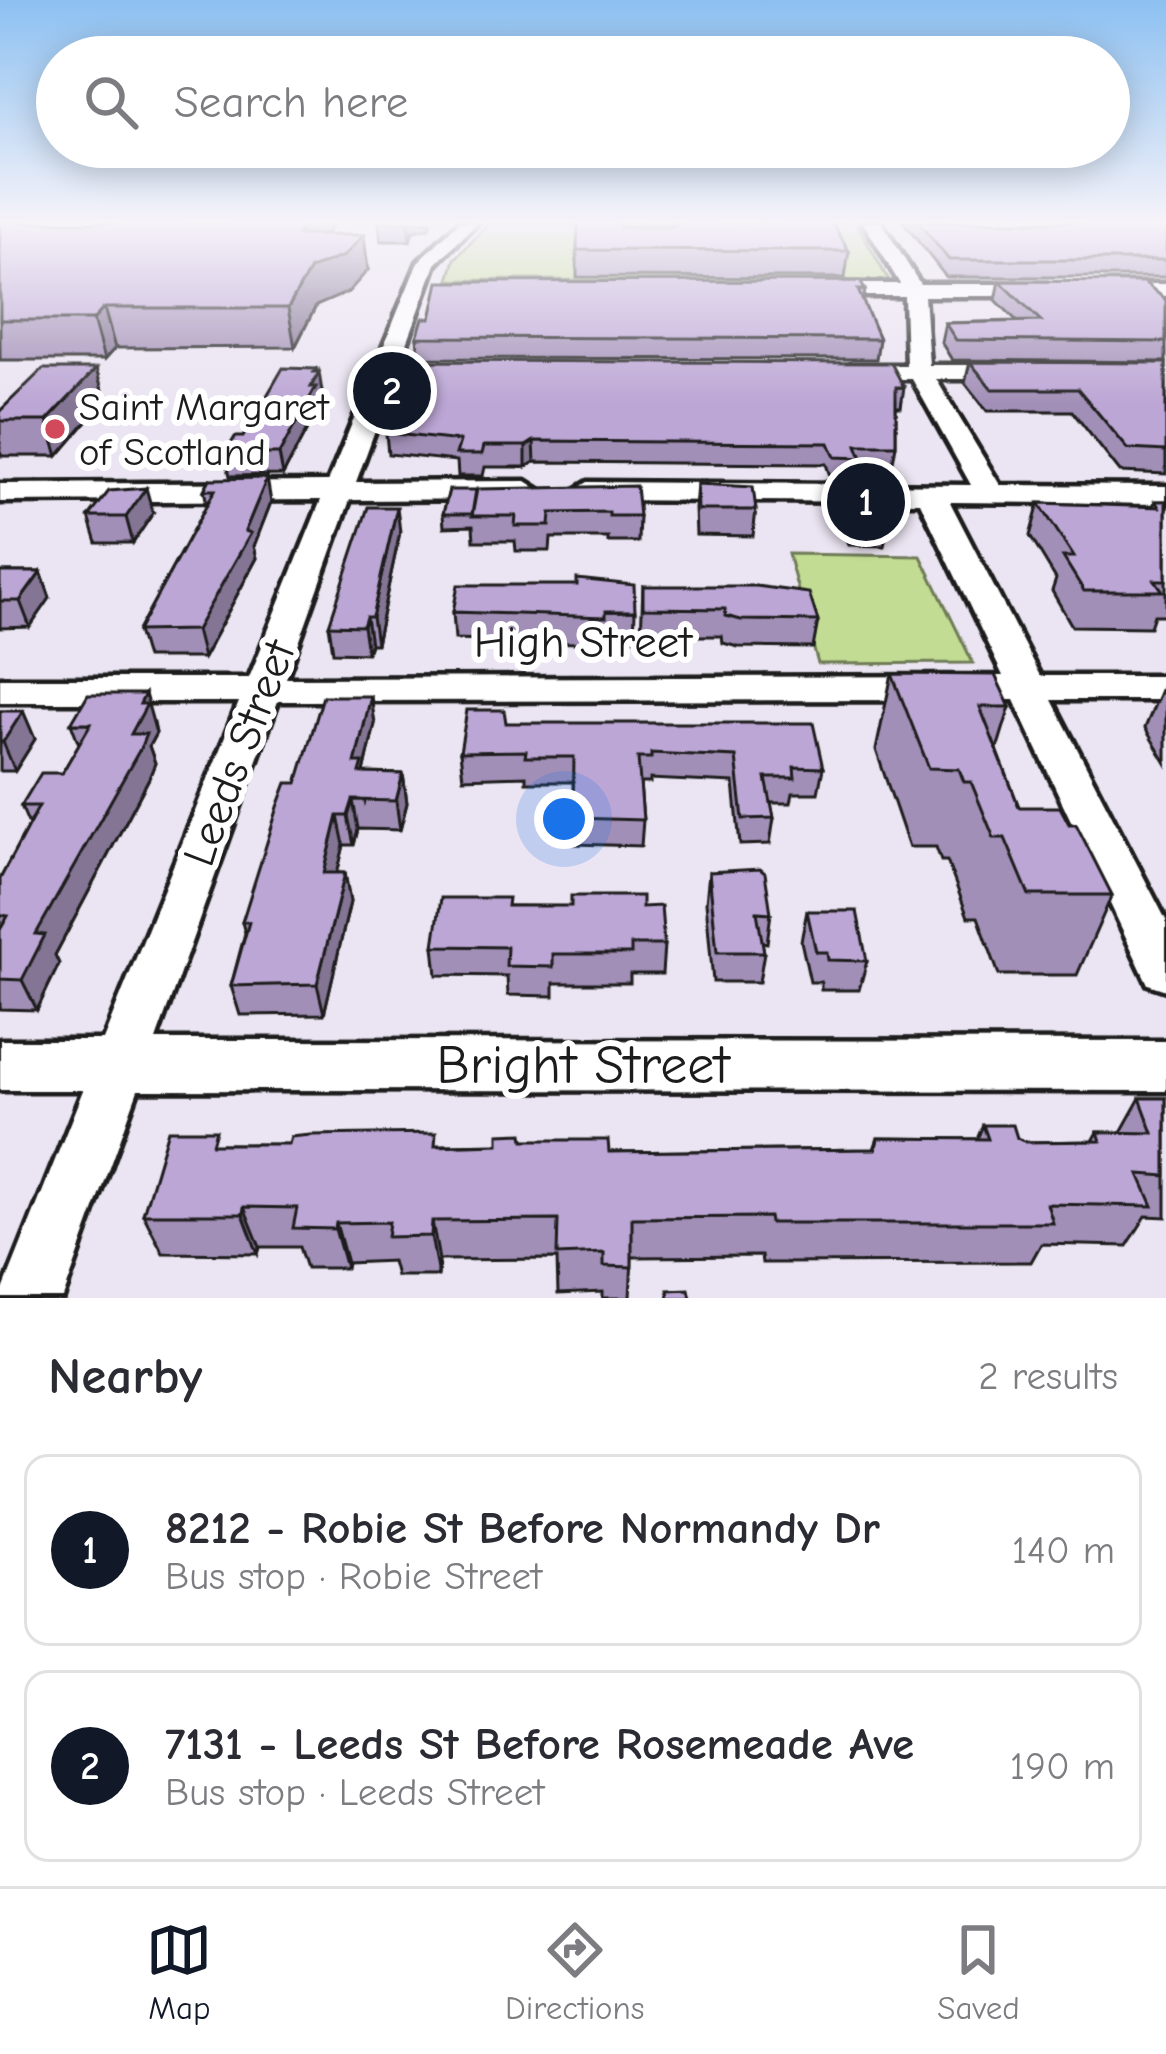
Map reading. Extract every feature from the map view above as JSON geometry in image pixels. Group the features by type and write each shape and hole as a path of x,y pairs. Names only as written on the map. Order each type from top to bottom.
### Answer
{"street":[{"name":"Leeds Street","path":"31,1298 261,689 340,488 396,369 425,283"},
{"path":"909,283 914,290 920,373 991,494"},
{"path":"799,290 1166,290"},
{"path":"827,372 1032,373"},
{"path":"0,493 340,488 1166,495"},
{"path":"931,494 1166,969"},
{"name":"High Street","path":"0,690 1166,688"},
{"name":"Bright Street","path":"0,1065 1166,1066"}],"green space":[{"path":"788,554 921,556 973,663 818,664"}],"building":[{"path":"0,283 302,283 288,308 104,308 93,320 0,320"},
{"path":"439,283 861,283 865,290 858,290 879,339 417,337 423,318 431,318"},
{"path":"1002,283 1145,283 1166,300 1166,342 956,340 945,323 1041,321"},
{"path":"410,361 891,363 904,387 896,387 896,445 857,445 862,458 835,457 829,443 534,441 526,446 484,446 482,454 456,454 460,441 386,433"},
{"path":"970,362 1166,363 1166,451 1128,449 1078,389 992,389"},
{"path":"283,368 319,372 311,387 316,387 279,454 225,454 235,437 243,437"},
{"path":"43,369 96,369 47,421 0,421 0,411"},
{"path":"267,478 245,531 251,533 196,630 138,631 215,490 204,490 210,479"},
{"path":"845,481 873,481 889,520 853,520"},
{"path":"697,484 753,487 756,510 698,510"},
{"path":"636,486 639,516 551,513 550,526 515,526 516,516 472,516 477,489"},
{"path":"146,488 126,517 89,517 109,491"},
{"path":"449,490 476,490 472,514 443,514"},
{"path":"1155,501 1166,501 1166,580 1155,580 1163,591 1084,591 1063,557 1074,557 1039,503 1159,507"},
{"path":"368,507 397,507 372,617 366,617 363,626 329,625"},
{"path":"0,572 41,572 20,601 0,601"},
{"path":"577,579 634,585 635,611 606,611 606,617 453,612 458,585 577,585"},
{"path":"643,586 756,586 809,593 818,621 741,620 726,616 725,609 643,608"},
{"path":"892,674 995,675 1010,707 980,707 1019,807 1060,807 1069,824 1076,824 1112,895 1029,895 1005,838 994,838 971,782 964,782 959,769 929,768"},
{"path":"88,694 145,694 140,704 147,704 131,734 146,734 36,934 45,935 22,980 0,979 0,930 8,916 0,915 0,879 39,806 21,806 41,773 62,773 91,723 71,723"},
{"path":"323,696 371,696 355,763 363,763 360,773 403,774 396,801 353,800 348,816 338,816 324,873 345,873 317,984 231,986 249,922 242,922 278,807 287,783 297,783"},
{"path":"467,710 504,710 506,723 813,723 823,768 794,767 795,778 766,778 774,818 743,819 736,757 651,753 651,758 638,758 643,820 573,818 574,757 525,757 526,751 460,752"},
{"path":"0,711 23,711 3,742 0,742"},
{"path":"760,869 765,873 771,913 757,912 764,952 717,952 709,872"},
{"path":"571,896 642,896 642,907 661,906 664,945 631,945 631,954 553,954 553,967 506,966 507,947 434,946 441,898 508,898 507,906 571,906"},
{"path":"807,911 857,911 867,961 828,960 827,952 816,952"},
{"path":"1140,1098 1166,1098 1166,1176 1139,1174 1153,1206 1047,1204 1053,1223 632,1218 632,1267 604,1266 604,1253 557,1255 558,1220 432,1221 431,1236 387,1237 389,1222 336,1223 335,1229 293,1228 297,1208 244,1207 243,1214 143,1214 168,1130 216,1130 212,1144 289,1144 291,1137 311,1135 436,1133 435,1146 499,1144 499,1134 523,1133 524,1140 608,1140 609,1152 876,1149 878,1138 988,1139 983,1125 1013,1125 1017,1138 1026,1142 1101,1141 1098,1132 1153,1133"},
{"path":"689,1289 691,1298 669,1298 668,1290"}],"place":[{"name":"7131 - Leeds St Before Rosemeade Ave","path":"392,391"},
{"name":"Saint Margaret of Scotland","path":"55,429"},
{"name":"8212 - Robie St Before Normandy Dr","path":"866,502"}]}
